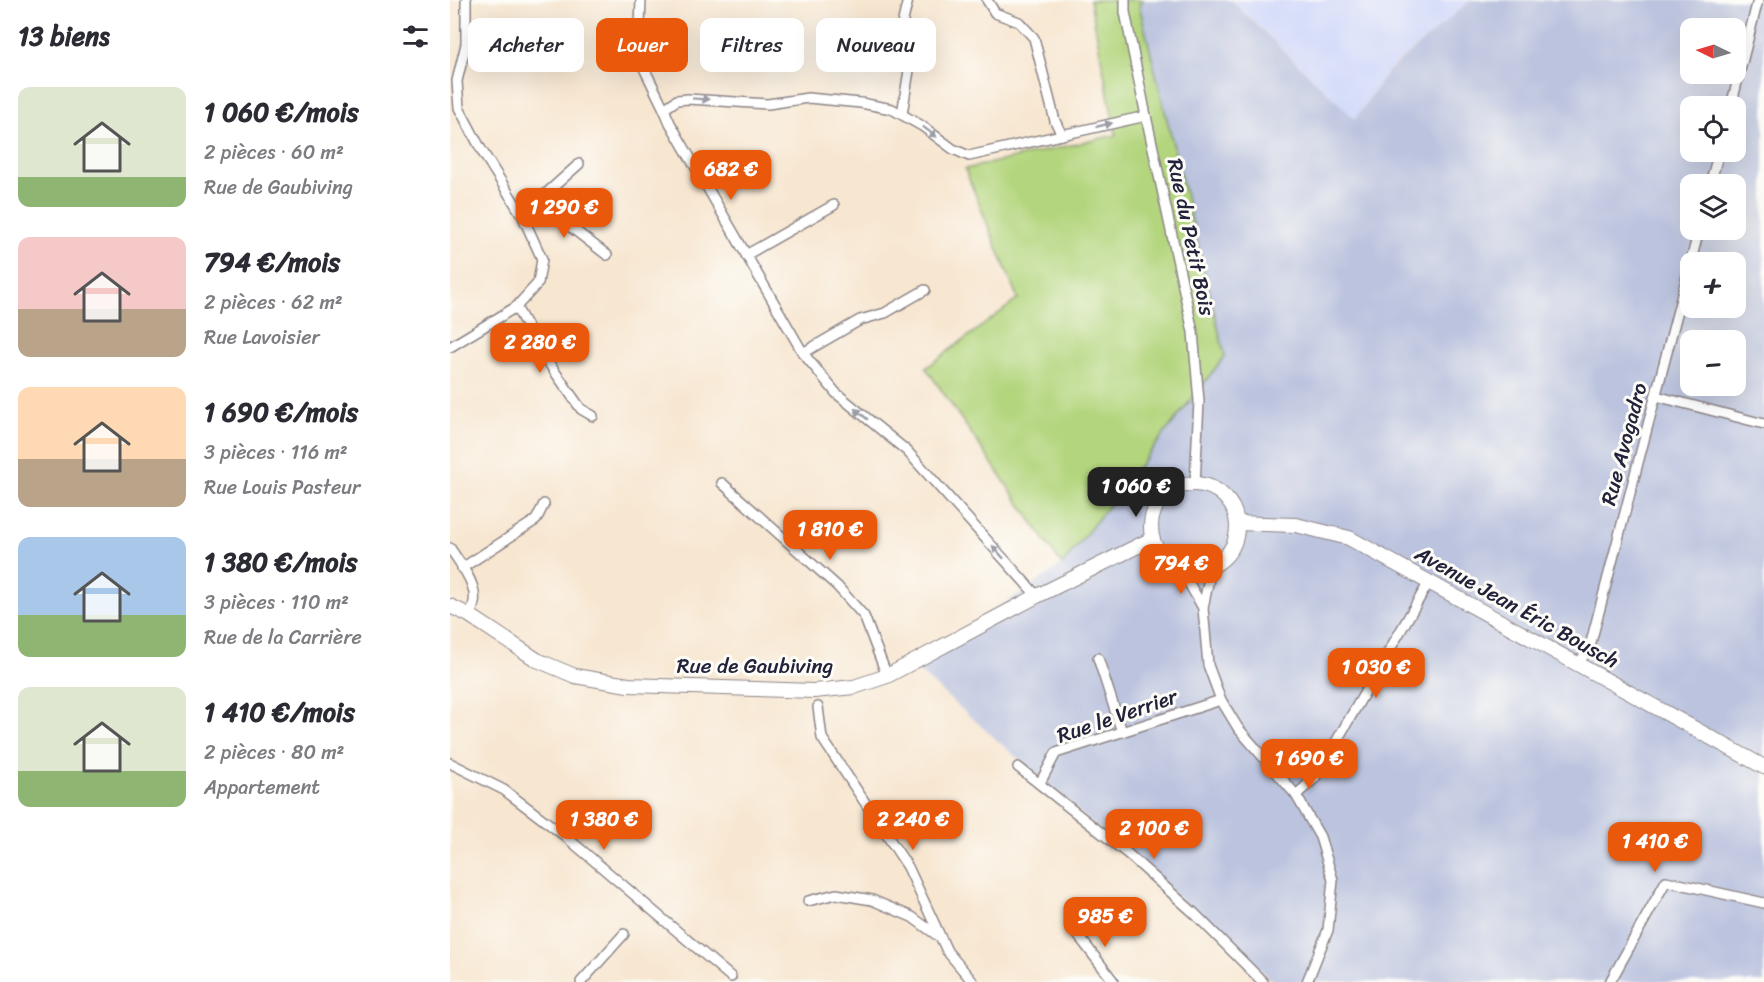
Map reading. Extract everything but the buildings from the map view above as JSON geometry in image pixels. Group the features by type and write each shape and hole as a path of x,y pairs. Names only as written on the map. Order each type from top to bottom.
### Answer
{"main road":[{"path":"1195,484 1219,491 1231,506 1237,523 1236,537 1231,550 1222,561 1210,568 1196,571 1181,569 1168,563 1158,552 1152,538 1153,512 1170,491 1182,486 1195,484"},
{"name":"Avenue Jean Éric Bousch","path":"1237,523 1296,525 1349,538 1764,767"},
{"name":"Rue de Gaubiving","path":"450,606 469,615 537,660 575,676 628,686 814,691 854,687 887,676 1152,538"}],"street":[{"path":"450,347 516,307 538,283 542,259 522,215 482,151 459,108 457,81 466,44 466,0"},
{"path":"641,0 639,52 644,68 670,123 803,353 836,393 907,451 1037,596"},
{"path":"902,114 910,64 895,53 908,0"},
{"path":"987,0 995,13 1019,22 1034,38 1055,122 1062,135"},
{"name":"Rue du Petit Bois","path":"1125,0 1125,12 1146,116 1193,332 1199,400 1195,484"},
{"path":"1734,96 1758,0"},
{"path":"664,109 677,100 688,99 768,104 808,98 861,103 892,109 922,126 953,149 969,156 1146,116"},
{"path":"522,215 579,164"},
{"path":"538,202 607,255"},
{"path":"746,255 834,205"},
{"name":"Rue Avogadro","path":"1578,665 1590,646 1696,240"},
{"path":"803,353 860,320 885,313 925,290"},
{"path":"516,307 541,352 581,409 592,416"},
{"path":"1656,396 1764,424"},
{"path":"722,483 837,586 864,616 887,676"},
{"path":"462,568 536,520 544,504"},
{"path":"450,548 471,581 476,598 469,615"},
{"path":"1210,568 1203,608 1208,665 1221,700 1238,728 1296,795 1320,837 1333,880 1328,930 1307,982"},
{"path":"1181,569 1203,608"},
{"path":"1296,795 1315,778 1429,582"},
{"path":"1098,658 1122,732"},
{"name":"Rue le Verrier","path":"1040,783 1056,753 1221,700"},
{"path":"818,707 822,738 908,867 948,951 973,982"},
{"path":"450,763 504,790 565,836 731,977"},
{"path":"1018,767 1128,855 1185,905 1263,982"},
{"path":"1610,982 1666,881 1764,903"},
{"path":"808,900 836,894 872,900 912,916 941,938"},
{"path":"1077,922 1078,935 1114,982"},
{"path":"581,982 624,934"}],"shaded area":[{"path":"1143,0 1231,0 1355,119 1387,72 1471,0 1764,0 1764,982 1274,982 911,665 1062,565 1139,4"},
{"path":"1232,0 1471,0 1387,71 1355,119"}],"green space":[{"path":"1090,0 1143,0 1139,5 1225,356 1062,565 926,368 1018,299 965,169 1116,135"}]}
